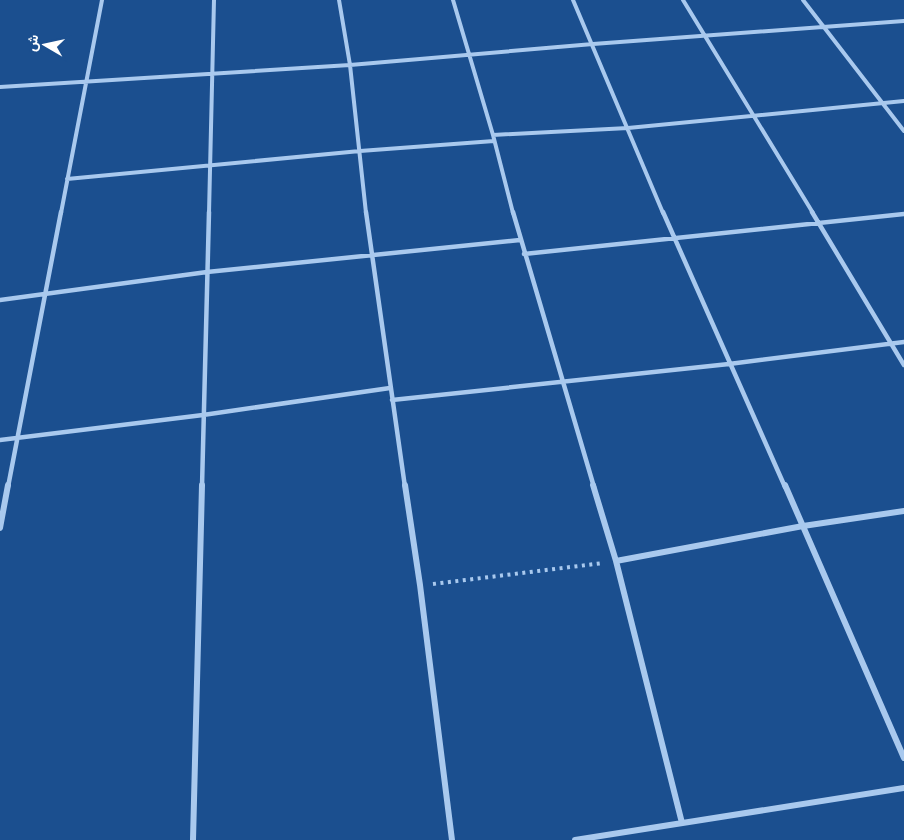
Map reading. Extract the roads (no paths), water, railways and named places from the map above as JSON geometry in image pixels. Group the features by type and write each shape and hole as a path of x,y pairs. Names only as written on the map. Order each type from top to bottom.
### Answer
{"street":[{"path":"0,528 102,0"},
{"path":"193,840 214,0"},
{"path":"339,0 350,65 371,256 420,585 452,840"},
{"path":"453,0 493,135 524,254 616,561 682,823"},
{"path":"573,0 674,239 803,526 904,758"},
{"path":"683,0 756,117 904,365"},
{"path":"803,0 904,131"},
{"path":"0,87 86,80 350,65 593,44 904,21"},
{"path":"493,135 628,128 756,117 904,101"},
{"path":"67,178 360,151 494,141"},
{"path":"524,254 904,214"},
{"path":"0,300 207,272 520,240"},
{"path":"392,400 563,380 729,364 904,342"},
{"path":"0,440 203,415 390,388"},
{"path":"616,561 803,526 904,511"},
{"path":"575,840 904,788"}]}
